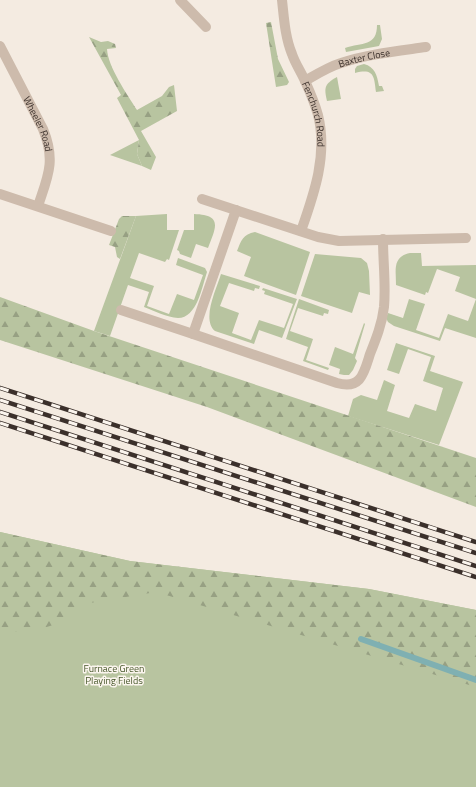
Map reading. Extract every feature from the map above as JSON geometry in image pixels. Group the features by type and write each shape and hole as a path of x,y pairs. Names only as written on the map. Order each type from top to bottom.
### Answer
{"street":[{"path":"180,0 206,27"},
{"name":"Fenchurch Road","path":"282,0 288,43 305,81 318,116 321,152 315,191 301,231"},
{"name":"Wheeler Road","path":"0,46 48,141 50,165 38,206"},
{"name":"Baxter Close","path":"305,81 324,69 341,63 384,53 426,47"},
{"path":"0,194 111,231"},
{"path":"202,198 318,237 339,240 466,238"},
{"path":"193,334 236,210"},
{"path":"121,310 345,386 351,385 358,381 364,374 380,329 384,308 383,239"}],"green space":[{"path":"271,22 278,59 289,82 287,85 276,87 266,23"},
{"path":"377,25 380,25 382,39 379,46 346,52 345,48 363,44 371,40 376,32"},
{"path":"89,37 101,42 108,41 115,44 116,48 107,49 108,56 114,72 137,110 162,96 169,87 174,85 177,111 141,131 156,157 151,170 142,166 137,154 139,140 117,98 121,95"},
{"path":"364,64 373,69 379,86 382,86 384,91 376,92 375,82 372,75 369,73 355,73 357,66"},
{"path":"337,77 341,99 327,101 325,90 327,84"},
{"path":"139,140 137,154 142,166 110,155"},
{"path":"167,214 167,230 179,230 169,260 167,259 165,262 139,253 130,278 154,286 147,306 169,314 177,294 194,300 203,275 176,265 178,258 205,268 207,272 198,301 190,313 184,317 178,318 144,307 149,292 128,285 110,336 94,331 136,216"},
{"path":"194,214 210,217 215,224 215,228 208,248 196,244 191,258 180,254 177,250 184,230 194,230"},
{"path":"122,216 136,216 120,259 117,257 115,247 109,245 119,219"},
{"path":"255,232 310,252 296,295 244,276 251,257 237,251 245,236"},
{"path":"410,253 421,253 422,266 476,265 476,299 455,291 460,277 437,269 428,293 426,292 425,295 396,285 396,265 400,258"},
{"path":"315,254 361,258 367,263 369,271 370,295 359,292 352,313 301,296"},
{"path":"221,274 260,286 259,289 255,288 254,291 229,283 220,306 239,313 232,333 251,340 259,320 284,328 293,304 264,294 265,291 262,290 263,288 297,299 282,338 259,330 254,344 215,331 211,326 209,319 211,303"},
{"path":"0,297 94,331 476,458 476,507 207,407 0,340"},
{"path":"299,299 329,310 328,314 324,313 323,316 298,308 290,331 313,339 306,360 329,368 328,370 303,361 308,347 286,339"},
{"path":"409,299 425,304 416,330 439,338 448,314 468,321 476,299 476,338 445,328 440,341 394,326 388,322 386,318 388,313 403,318"},
{"path":"364,323 365,324 355,358 357,361 353,370 349,375 339,374 340,369 329,365 335,347 353,354"},
{"path":"396,343 435,356 430,371 463,382 439,445 348,416 353,399 361,395 377,400 384,380 395,385 387,411 409,418 415,404 436,411 443,388 423,381 431,357 408,349 399,374 387,370"},
{"name":"Furnace Green Playing Fields","path":"0,532 130,561 369,589 476,610 476,787 0,787"},
{"path":"0,532 130,561 369,589 476,610 476,687 156,592 84,604 68,617 54,625 25,631 0,633"}],"waterway":[{"path":"361,639 476,680"}],"railway":[{"path":"0,388 476,542"},
{"path":"0,400 476,553"},
{"path":"0,412 476,566"},
{"path":"0,423 476,577"}]}
